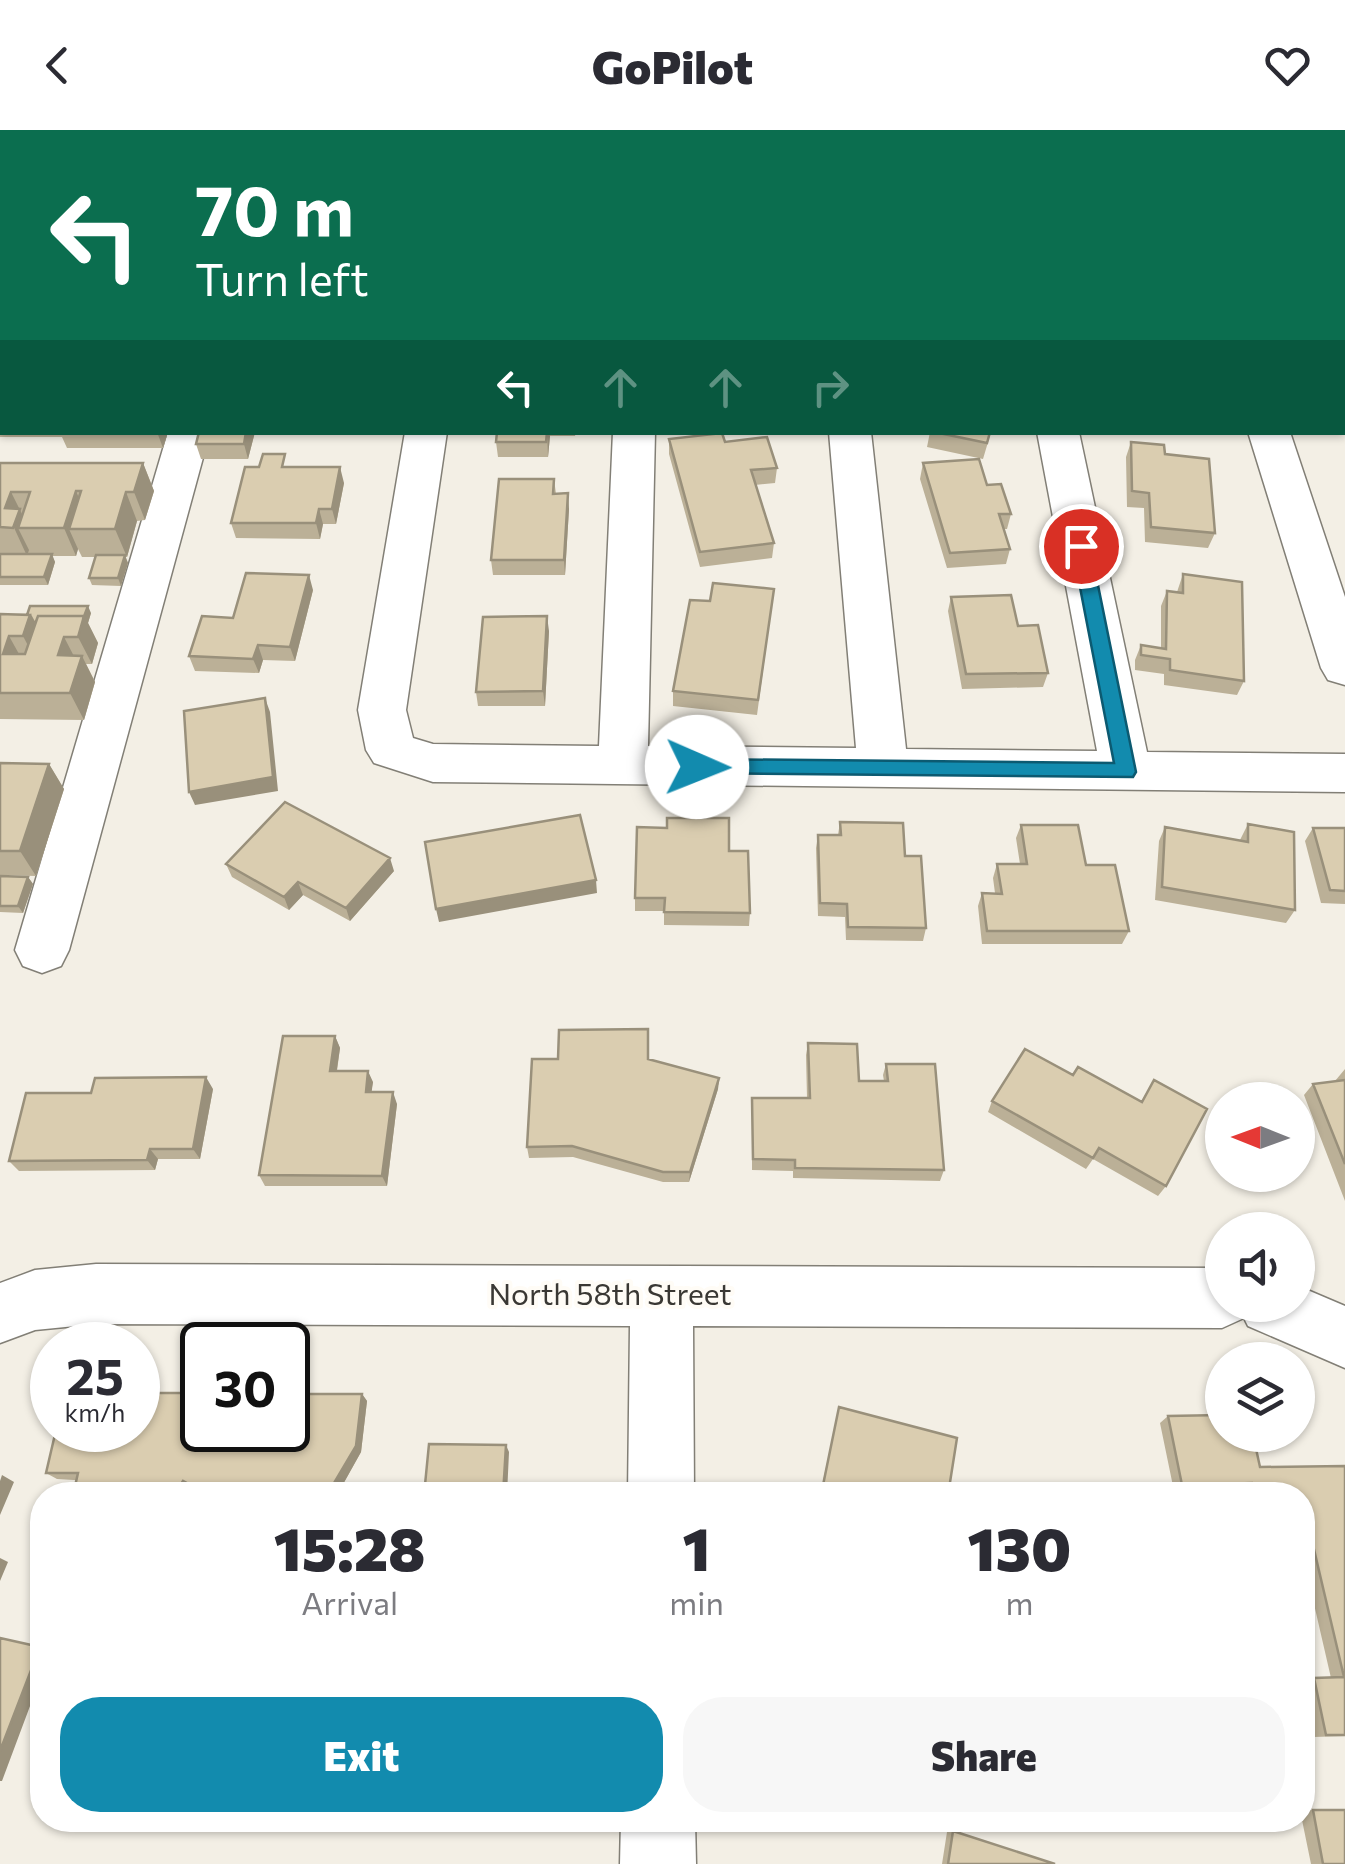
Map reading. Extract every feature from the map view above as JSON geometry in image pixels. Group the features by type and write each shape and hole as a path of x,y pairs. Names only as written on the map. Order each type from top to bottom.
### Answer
{"street":[{"path":"42,950 189,435"},
{"path":"426,435 382,710 391,750 433,763 1345,772"},
{"path":"623,766 634,435"},
{"path":"850,435 883,770"},
{"path":"1059,435 1126,772"},
{"path":"1270,435 1345,668"},
{"name":"North 58th Street","path":"0,1312 35,1300 96,1294 1205,1298"},
{"path":"661,1482 662,1294"},
{"path":"1310,1322 1345,1337"},
{"path":"658,1832 658,1864"}],"building":[{"path":"198,435 246,435 244,444 196,444"},
{"path":"497,435 547,435 546,442 496,442"},
{"path":"723,435 725,442 767,437 777,468 751,470 774,543 700,552 669,439"},
{"path":"948,435 989,435 987,443"},
{"path":"1131,442 1164,445 1165,454 1209,459 1215,533 1151,527 1149,493 1132,491"},
{"path":"263,454 285,454 282,467 340,467 332,509 319,509 316,523 231,523 245,467 259,467"},
{"path":"979,459 987,485 1001,484 1011,514 999,514 1010,549 950,553 923,463"},
{"path":"0,463 143,463 134,492 126,492 115,529 69,529 81,491 76,491 64,528 18,528 30,492 11,492 5,508 20,509 13,528 0,527"},
{"path":"499,479 554,479 553,494 568,493 564,560 491,560"},
{"path":"0,554 52,554 44,577 0,577"},
{"path":"96,555 125,555 118,578 89,578"},
{"path":"246,573 309,575 290,647 258,645 253,659 189,656 202,616 233,618"},
{"path":"1183,574 1242,582 1244,681 1170,670 1170,659 1141,655 1141,645 1166,649 1167,591 1183,593"},
{"path":"713,583 774,589 758,700 673,691 690,600 710,601"},
{"path":"1011,595 1018,626 1038,625 1048,673 966,674 951,597"},
{"path":"30,606 88,606 83,619 84,616 38,616 35,624 27,615"},
{"path":"0,614 30,615 23,636 9,636 3,654 25,654 38,616 84,616 78,637 64,637 58,655 82,656 70,693 0,693"},
{"path":"547,616 543,691 476,692 483,617"},
{"path":"265,698 273,777 189,792 184,711"},
{"path":"0,763 49,764 20,851 0,851"},
{"path":"285,802 390,858 346,908 298,882 284,897 226,864"},
{"path":"580,815 596,880 436,909 425,842"},
{"path":"667,818 729,818 729,851 748,851 750,913 664,912 665,898 635,898 637,827 667,828"},
{"path":"840,822 903,823 905,856 921,856 926,928 848,927 847,904 820,903 818,835 841,835"},
{"path":"1248,824 1294,832 1295,910 1162,887 1165,827 1248,842"},
{"path":"1021,825 1078,825 1086,865 1115,865 1129,931 987,931 982,893 1002,894 997,864 1027,864"},
{"path":"1313,828 1345,828 1345,891 1330,890"},
{"path":"0,876 28,877 18,906 0,906"},
{"path":"648,1029 648,1059 719,1078 690,1172 663,1172 572,1146 527,1147 532,1059 558,1059 559,1030"},
{"path":"283,1036 335,1036 330,1071 368,1071 366,1092 393,1092 382,1176 259,1175"},
{"path":"808,1043 857,1044 859,1081 888,1081 886,1064 935,1064 944,1170 795,1168 795,1160 753,1159 752,1098 810,1098"},
{"path":"1025,1049 1073,1075 1078,1067 1142,1102 1154,1080 1205,1108 1205,1113 1166,1186 1099,1148 1093,1158 992,1101"},
{"path":"206,1077 193,1149 150,1149 147,1160 9,1161 26,1093 91,1093 95,1078"},
{"path":"1345,1080 1345,1164 1315,1089 1315,1084"},
{"path":"160,1393 180,1393 180,1452 310,1452 310,1394 362,1394 356,1446 335,1482 76,1482 78,1473 46,1473 51,1452 160,1452"},
{"path":"839,1407 957,1438 950,1482 824,1482"},
{"path":"1205,1415 1205,1452 1257,1452 1260,1467 1345,1466 1345,1735 1326,1735 1315,1683 1315,1678 1344,1677 1315,1554 1315,1482 1181,1482 1168,1416"},
{"path":"429,1444 506,1445 504,1482 425,1482"},
{"path":"0,1638 30,1645 30,1673 0,1751"},
{"path":"1315,1810 1345,1810 1345,1864 1323,1864"},
{"path":"953,1832 956,1832 1055,1864 948,1864"}],"route":[{"path":"697,767 1126,772 1081,546"}]}
